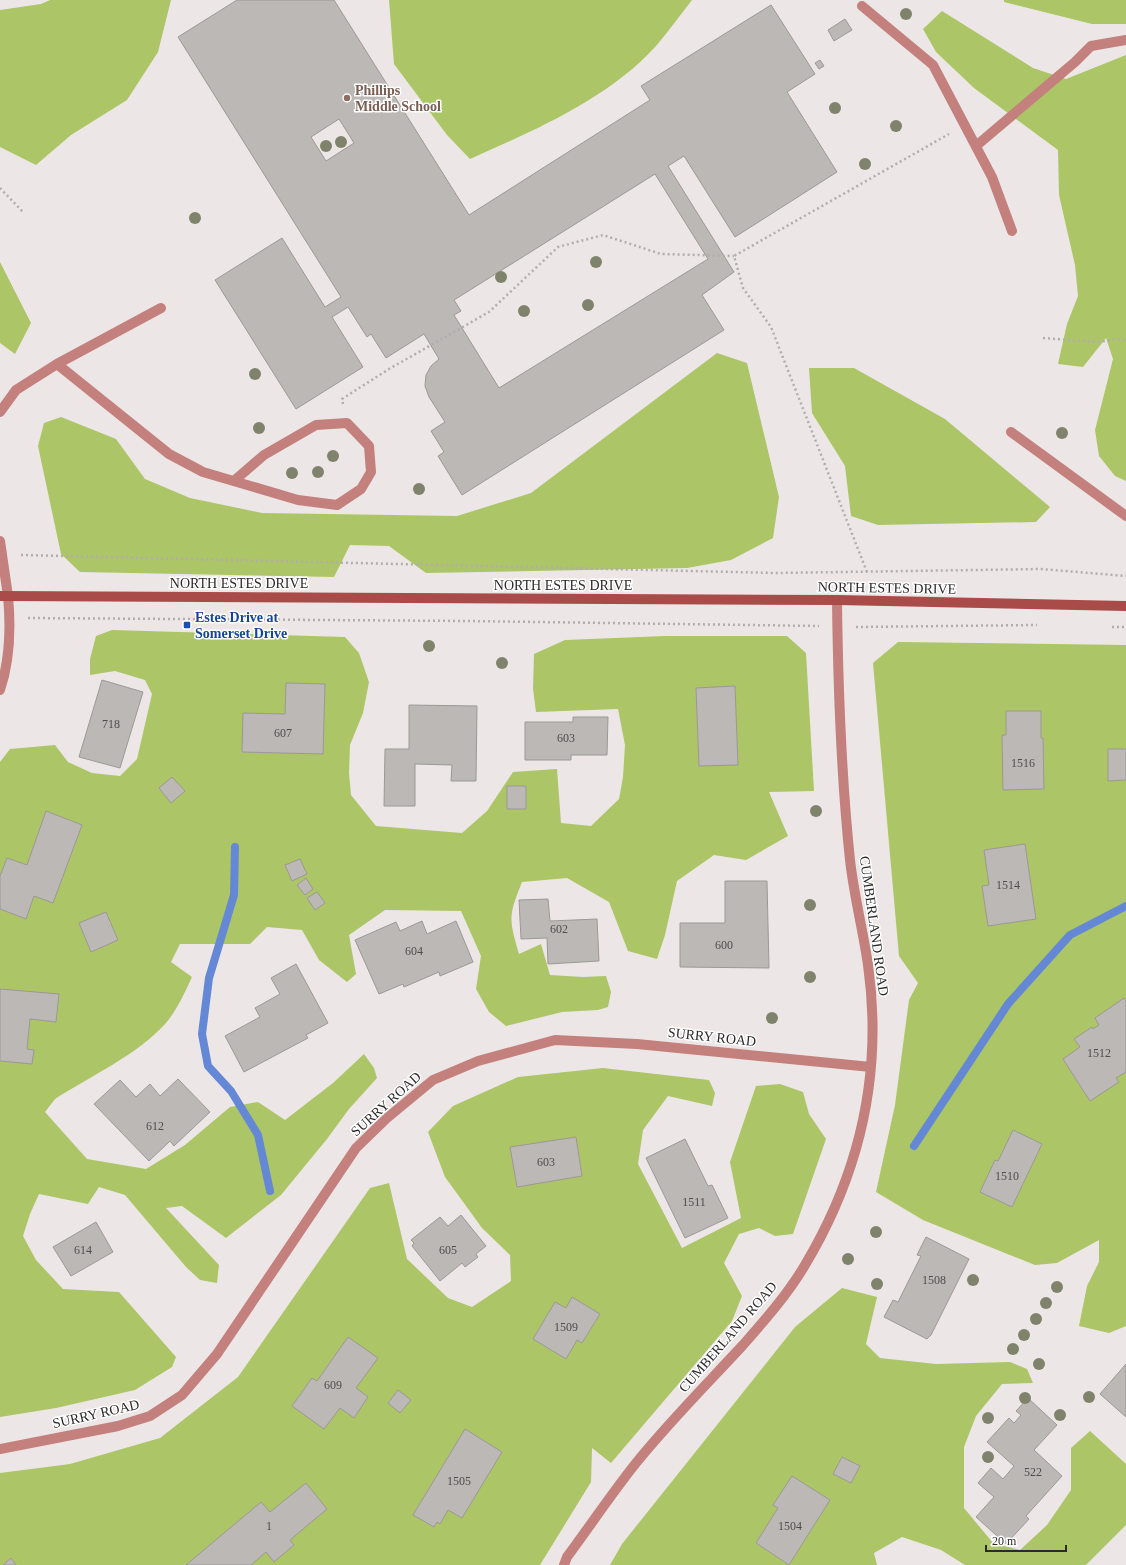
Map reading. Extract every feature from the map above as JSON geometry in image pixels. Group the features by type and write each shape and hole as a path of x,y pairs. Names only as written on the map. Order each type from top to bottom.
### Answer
{"main road":[{"name":"NORTH ESTES DRIVE","path":"4,596 837,600 1126,606"}],"street":[{"path":"862,6 934,65 992,177 1012,231"},
{"path":"976,146 1075,62 1091,46 1126,40"},
{"path":"0,412 16,390 58,364 161,308"},
{"path":"58,364 169,454 203,472 235,480 298,500 337,505 361,489 371,472 369,446 347,423 316,425 264,455 235,480"},
{"path":"1011,432 1126,516"},
{"path":"0,541 4,596 10,616 8,647 4,676 0,690"},
{"name":"CUMBERLAND ROAD","path":"564,1565 567,1557 636,1462 773,1311 805,1267 839,1201 858,1146 871,1067 872,1027 868,965 851,868 845,798 840,733 837,600"},
{"name":"SURRY ROAD","path":"0,1449 118,1426 150,1416 182,1395 217,1354 356,1148 387,1118 433,1080 478,1061 555,1040 637,1044 871,1067"}],"path":[{"path":"343,423 342,399 389,369 489,312 558,247 603,235 661,254 734,256 964,125"},
{"path":"0,188 24,213"},
{"path":"734,256 743,288 771,327 867,572"},
{"path":"1043,338 1097,342 1119,339 1126,341"},
{"path":"30,555 774,573 1040,569 1126,576"},
{"path":"10,616 40,620 468,621 837,627 1039,625"},
{"path":"1110,627 1126,627"}],"green space":[{"path":"50,0 171,0 158,52 127,100 71,135 36,165 0,147 0,10 41,4"},
{"path":"389,0 692,0 656,46 637,65 616,82 569,112 520,137 470,159 447,135 394,64"},
{"path":"1004,0 1126,0 1126,24 1092,24 1004,2"},
{"path":"942,11 1033,68 1066,79 1126,55 1126,481 1115,476 1099,456 1095,430 1113,359 1106,338 1083,367 1058,364 1067,324 1078,296 1075,265 1059,195 1058,150 974,88 936,52 923,29"},
{"path":"0,262 31,323 15,354 0,343"},
{"path":"717,353 747,363 779,497 773,538 731,560 687,568 426,573 389,546 350,545 334,577 80,572 61,554 38,446 44,423 61,417 116,439 145,479 190,498 262,513 457,516 531,493"},
{"path":"809,368 854,368 945,419 1050,507 1036,522 878,525 851,516 845,466 812,413"},
{"path":"112,630 345,637 359,653 369,682 363,713 350,745 349,773 351,795 376,826 462,833 487,811 513,772 557,769 561,823 591,826 619,799 623,777 625,745 618,709 536,712 533,689 534,654 565,640 665,636 787,636 806,653 814,791 769,792 788,836 746,860 714,855 677,881 665,935 657,959 628,951 609,902 567,878 522,882 512,911 513,933 519,954 541,944 550,975 583,977 606,976 611,992 608,1007 598,1010 562,1012 506,1026 489,1012 476,989 481,956 461,911 385,910 349,935 356,974 347,982 319,960 302,930 267,927 250,944 180,944 171,962 192,977 184,995 166,1023 154,1035 127,1055 55,1099 45,1112 87,1159 146,1169 185,1145 230,1107 258,1102 285,1120 333,1083 364,1054 374,1068 377,1078 349,1109 327,1139 281,1195 226,1238 182,1206 166,1208 219,1265 217,1283 200,1280 186,1267 125,1195 99,1187 88,1204 39,1194 30,1214 23,1236 36,1260 63,1289 119,1292 176,1357 172,1367 135,1390 56,1408 0,1417 0,762 10,749 55,745 68,762 92,773 120,776 137,759 152,694 145,680 115,671 90,675 90,659 96,636"},
{"path":"898,642 1126,645 1126,1326 1109,1333 1079,1326 1087,1286 1099,1262 1099,1240 1057,1263 1035,1265 923,1220 876,1192 895,1105 909,1000 918,983 899,956 873,663"},
{"path":"603,1068 709,1080 715,1093 712,1106 668,1096 643,1130 638,1164 682,1248 741,1218 730,1162 756,1086 780,1084 803,1092 809,1114 826,1139 793,1234 775,1236 759,1228 739,1234 724,1263 742,1296 732,1321 611,1463 592,1448 591,1482 540,1565 0,1565 0,1473 70,1464 160,1438 238,1377 370,1188 389,1183 407,1259 448,1298 472,1307 511,1281 510,1255 482,1228 445,1177 428,1132 453,1106 518,1077"},
{"path":"842,1288 877,1297 866,1344 880,1358 936,1364 1010,1362 1027,1369 1033,1383 1002,1384 976,1416 964,1447 964,1508 993,1543 1020,1550 1047,1525 1071,1490 1071,1448 1090,1431 1126,1464 1126,1525 1086,1565 965,1565 941,1550 902,1537 874,1553 877,1565 610,1565 622,1544 795,1327"}],"building":[{"path":"237,0 334,0 469,215 650,100 641,86 771,5 815,74 787,92 837,172 735,237 684,156 668,166 734,272 702,295 724,330 462,495 438,456 444,452 431,431 445,422 429,397 425,386 426,375 431,366 439,359 424,334 386,358 371,334 367,337 348,307 332,317 363,367 296,409 215,280 282,238 325,307 341,297 178,37","holes":["339,119 354,143 326,161 311,137","655,174 708,259 499,388 454,315 461,311 454,300"]},
{"path":"845,19 852,30 834,41 828,30"},
{"path":"820,60 824,66 819,69 815,63"},
{"path":"102,680 143,692 120,768 79,757"},
{"path":"286,683 325,684 323,754 242,752 243,713 285,714"},
{"path":"735,686 738,765 699,766 696,688"},
{"path":"409,705 477,706 476,781 451,781 452,765 415,764 415,806 384,806 385,749 409,749"},
{"path":"1006,711 1041,711 1044,789 1003,790 1002,735 1006,735"},
{"path":"573,717 608,717 607,755 571,755 571,760 525,760 525,722 573,722"},
{"path":"1108,749 1126,749 1126,780 1108,781"},
{"path":"172,777 185,791 171,803 159,788"},
{"path":"507,786 526,786 526,809 507,809"},
{"path":"46,811 82,825 53,903 34,896 26,919 0,909 0,876 7,858 27,865"},
{"path":"1025,844 1036,919 988,926 982,886 989,885 984,850"},
{"path":"300,859 307,874 292,881 285,865"},
{"path":"306,878 313,889 305,895 297,885"},
{"path":"725,881 767,881 769,968 680,967 680,923 725,923"},
{"path":"317,892 325,903 315,910 307,898"},
{"path":"548,899 550,921 597,919 599,961 548,964 547,938 521,939 519,900"},
{"path":"106,912 118,940 91,952 79,923"},
{"path":"422,921 427,934 456,921 473,962 440,976 439,972 404,987 403,984 379,994 355,940 396,922 400,931"},
{"path":"296,964 328,1023 306,1035 308,1038 244,1072 225,1036 260,1017 255,1008 280,994 271,978"},
{"path":"0,989 59,994 56,1022 30,1019 27,1049 34,1050 32,1064 0,1061"},
{"path":"1124,998 1126,1001 1126,1072 1116,1078 1119,1082 1090,1101 1063,1059 1080,1047 1074,1039 1092,1027 1093,1029 1099,1025 1095,1018"},
{"path":"178,1079 210,1112 174,1146 170,1141 149,1161 94,1104 120,1080 136,1097 150,1084 160,1096"},
{"path":"1013,1130 1042,1144 1012,1207 980,1192 995,1160 998,1161"},
{"path":"576,1137 582,1176 517,1187 510,1147"},
{"path":"685,1139 708,1186 712,1185 728,1218 685,1238 646,1158"},
{"path":"461,1215 486,1246 476,1254 478,1257 465,1267 462,1263 440,1281 412,1246 414,1243 411,1240 440,1217 448,1226"},
{"path":"96,1222 113,1252 71,1276 53,1247"},
{"path":"926,1237 969,1259 931,1335 927,1339 884,1317 893,1300 898,1302 921,1256 917,1255"},
{"path":"572,1297 600,1314 582,1343 577,1340 566,1359 533,1339 555,1302 566,1308"},
{"path":"348,1337 378,1358 356,1388 368,1397 354,1418 340,1408 324,1429 292,1406 312,1378 317,1381"},
{"path":"1126,1364 1126,1417 1100,1394"},
{"path":"398,1390 411,1400 400,1413 388,1403"},
{"path":"1028,1398 1057,1425 1034,1450 1062,1476 1026,1516 1029,1519 1006,1544 976,1517 994,1497 978,1483 991,1468 1003,1479 1014,1466 987,1442 1009,1418 1014,1423 1021,1415 1016,1411"},
{"path":"465,1429 502,1452 462,1518 448,1510 440,1524 437,1522 434,1527 413,1515"},
{"path":"842,1457 860,1466 851,1483 833,1474"},
{"path":"792,1476 830,1500 789,1565 756,1543 778,1508 773,1505"},
{"path":"306,1483 327,1509 290,1540 294,1545 274,1562 266,1552 251,1565 186,1565 261,1502 270,1512"},
{"path":"11,1558 16,1565 3,1565"}],"waterway":[{"path":"235,847 234,895 209,978 202,1034 208,1066 231,1091 258,1135 270,1191"},
{"path":"914,1146 1008,1004 1070,935 1126,906"}],"place":[{"name":"Phillips Middle School","path":"347,98"},
{"name":"Estes Drive at Somerset Drive","path":"187,625"}]}
